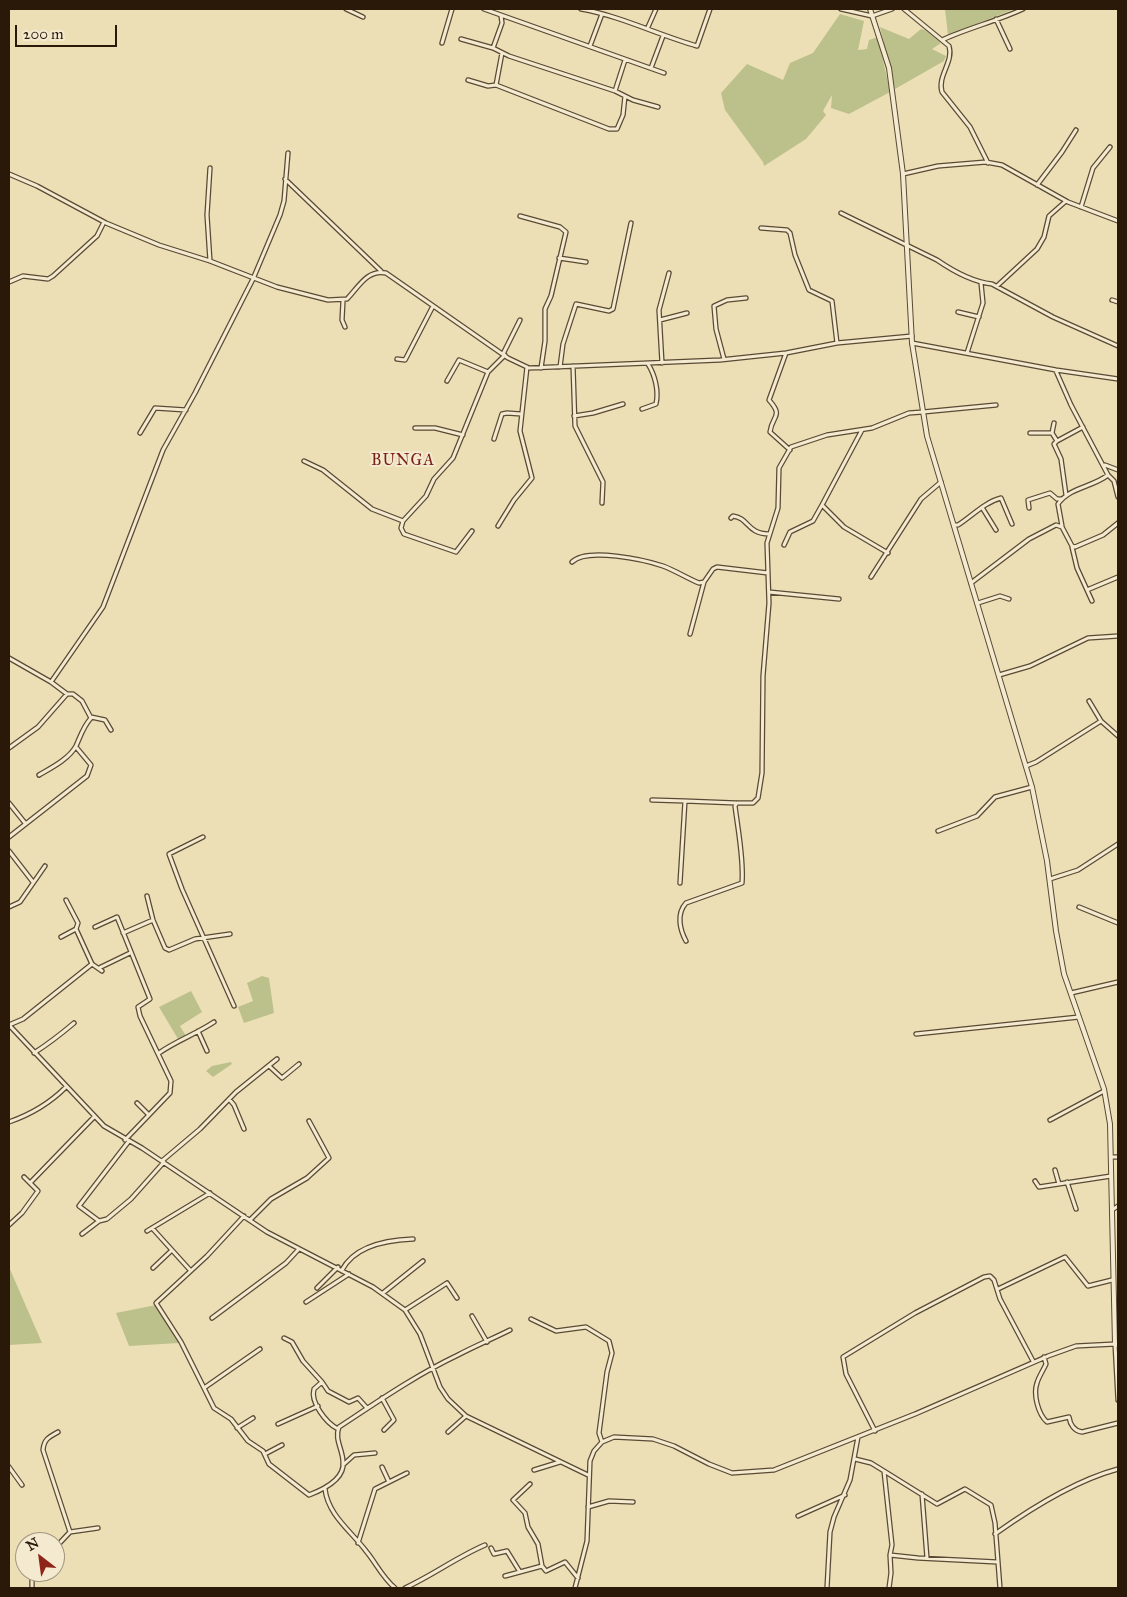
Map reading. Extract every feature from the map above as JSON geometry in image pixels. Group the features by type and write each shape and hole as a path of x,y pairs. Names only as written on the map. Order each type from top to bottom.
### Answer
{"street":[{"path":"346,9 363,17"},
{"path":"442,43 452,9"},
{"path":"484,9 664,73"},
{"path":"581,9 634,25 648,27 663,36 697,46 710,9"},
{"path":"648,27 656,9"},
{"path":"841,9 872,16 892,9"},
{"path":"870,9 888,68 903,174 905,245 912,343 927,436 1032,787 1050,879 1056,931 1064,974 1104,1091 1110,1124 1112,1286 1117,1345 1118,1400"},
{"path":"904,9 949,46 951,52 940,85 942,92 970,127 988,163"},
{"path":"942,41 969,28 1023,9"},
{"path":"590,46 602,14"},
{"path":"493,48 502,23 501,16"},
{"path":"996,19 1010,50"},
{"path":"651,68 663,36"},
{"path":"461,39 493,48 502,53 615,91 658,108"},
{"path":"496,85 502,53"},
{"path":"615,91 625,60"},
{"path":"468,80 488,86 496,85 609,129 617,129 623,115 625,96"},
{"path":"1037,185 1076,130"},
{"path":"1082,207 1093,168 1110,147"},
{"path":"51,682 102,607 157,465 253,279 284,201 288,153"},
{"path":"903,174 938,166 988,163 1002,165 1066,201 1118,221"},
{"path":"210,168 207,216 210,261"},
{"path":"9,174 37,186 104,222 159,245 210,261 277,287 328,300 342,301 347,299 370,275 382,272"},
{"path":"285,179 382,272 504,354 527,367 648,364 724,359 786,353 837,342 912,336"},
{"path":"997,286 1037,249 1044,237 1050,216 1066,201"},
{"path":"841,213 981,283 997,286 1053,317 1118,346"},
{"path":"520,216 564,228 566,232 551,296 545,310 541,368"},
{"path":"9,282 23,276 48,279 53,276 97,236 104,222"},
{"path":"560,367 562,344 576,304 609,311 613,309 631,223"},
{"path":"761,228 787,230 790,233 795,255 809,290 832,301 837,342"},
{"path":"559,258 586,262"},
{"path":"662,363 659,310 670,272"},
{"path":"967,353 983,303 981,283"},
{"path":"724,359 716,329 714,306 727,300 746,298"},
{"path":"1112,300 1118,302"},
{"path":"342,301 342,320 345,327"},
{"path":"397,359 405,360 433,306"},
{"path":"958,312 978,317"},
{"path":"660,320 688,313"},
{"path":"472,531 456,552 402,533 403,521 426,496 434,479 453,458 488,372 504,354 520,320"},
{"path":"912,343 1056,370 1118,379"},
{"path":"786,353 771,390 769,400 776,408 777,416 770,432 790,450"},
{"path":"447,381 461,360 488,372"},
{"path":"642,409 656,404 657,400 656,386 648,364"},
{"path":"574,366 575,426 603,482 602,503"},
{"path":"498,526 514,500 532,478 521,438 521,414 527,367"},
{"path":"1056,370 1082,427 1102,460 1106,466 1118,470"},
{"path":"574,416 593,413 623,404"},
{"path":"652,800 753,803 758,798 762,773 763,676 769,592 769,534 778,508 779,468 791,447 827,436 862,430 909,413 996,405"},
{"path":"140,432 155,408 186,410"},
{"path":"494,439 502,414 521,414"},
{"path":"1054,423 1052,434 1057,442"},
{"path":"1066,496 1066,478 1061,459 1054,444 1082,427"},
{"path":"415,428 434,428 463,435"},
{"path":"784,545 790,532 799,525 813,521 862,430"},
{"path":"1030,433 1052,434"},
{"path":"1102,460 1108,475 1114,481 1118,497"},
{"path":"304,462 323,470 372,509 403,521"},
{"path":"1092,601 1077,568 1072,546 1062,527 1058,504 1066,496 1108,475"},
{"path":"871,577 921,499 941,482"},
{"path":"1030,508 1028,500 1050,493 1057,499 1062,499"},
{"path":"954,525 958,525 983,509 987,504 1000,498 1012,524"},
{"path":"822,505 844,527 888,553"},
{"path":"983,509 996,530"},
{"path":"731,518 733,516 740,517 752,530 769,534"},
{"path":"971,583 1029,539 1056,525 1060,519"},
{"path":"1072,546 1075,547 1103,535 1118,523"},
{"path":"1056,525 1062,527"},
{"path":"572,562 578,557 589,554 648,562 699,583 704,582"},
{"path":"690,634 704,582 713,569 768,573"},
{"path":"1086,590 1118,577"},
{"path":"769,592 839,599"},
{"path":"978,603 1000,596 1009,599"},
{"path":"999,675 1030,666 1088,638 1118,636"},
{"path":"9,658 51,682 67,694 73,694 82,701 91,717 105,720 111,730"},
{"path":"9,748 38,727 67,694"},
{"path":"1089,701 1101,720 1118,736"},
{"path":"39,775 56,765 76,746 80,733 91,717"},
{"path":"1025,766 1036,762 1101,720"},
{"path":"9,837 25,823 60,799 91,771 90,765 76,746"},
{"path":"938,831 977,816 995,797 1032,787"},
{"path":"680,883 685,800"},
{"path":"9,803 25,823"},
{"path":"686,941 680,928 680,917 682,908 686,903 742,883 743,863 739,847 735,806 737,803"},
{"path":"203,837 169,854 182,889 234,1006"},
{"path":"1050,879 1078,870 1118,844"},
{"path":"9,851 33,882"},
{"path":"9,907 20,902 45,866"},
{"path":"147,896 153,920 166,948 169,950 204,937 230,934"},
{"path":"62,937 76,929 78,923 66,900"},
{"path":"1079,907 1092,910 1118,923"},
{"path":"95,927 117,916 130,953 150,999 138,1007 140,1016 169,1073 170,1093 127,1141 79,1206 99,1220"},
{"path":"123,933 153,920"},
{"path":"76,929 92,964 102,971"},
{"path":"98,968 130,953"},
{"path":"92,964 23,1019 9,1025 94,1117 127,1141 163,1162 249,1220 298,1250 338,1267 383,1293 405,1310 420,1334 432,1370 448,1399 466,1416 588,1475"},
{"path":"1071,992 1118,982"},
{"path":"916,1034 1079,1017"},
{"path":"159,1053 176,1041 214,1022"},
{"path":"34,1053 48,1046 56,1036 74,1024"},
{"path":"198,1031 207,1051"},
{"path":"82,1234 99,1220 107,1219 131,1198 163,1162 200,1129 229,1099 277,1059"},
{"path":"270,1066 282,1078 299,1064"},
{"path":"9,1122 29,1115 50,1103 66,1087"},
{"path":"1050,1120 1104,1091"},
{"path":"229,1099 234,1105 239,1122 244,1129"},
{"path":"138,1103 149,1115"},
{"path":"30,1183 94,1117"},
{"path":"249,1220 271,1199 307,1178 329,1158 309,1121"},
{"path":"1111,1157 1118,1157"},
{"path":"1055,1170 1058,1184"},
{"path":"1035,1181 1039,1187 1112,1176"},
{"path":"9,1225 22,1213 38,1192 24,1177"},
{"path":"1067,1182 1076,1209"},
{"path":"147,1231 210,1193"},
{"path":"1112,1210 1118,1206"},
{"path":"244,1216 156,1303 181,1342 214,1408 231,1419 248,1441 265,1454 269,1464 309,1495 325,1489 342,1471 338,1429"},
{"path":"152,1228 171,1252 190,1270"},
{"path":"342,1270 351,1257 364,1248 413,1239"},
{"path":"212,1318 286,1263 298,1250"},
{"path":"154,1268 171,1252"},
{"path":"998,1289 1065,1257 1088,1286 1112,1280"},
{"path":"383,1293 423,1261"},
{"path":"317,1288 338,1267"},
{"path":"306,1302 349,1274"},
{"path":"875,1430 846,1374 843,1357 915,1313 984,1277 990,1276 998,1289 1000,1299 1033,1361"},
{"path":"405,1310 447,1283 457,1298"},
{"path":"1112,1286 1118,1285"},
{"path":"472,1316 487,1342"},
{"path":"531,1319 556,1331 586,1327 609,1341 612,1353 606,1372 599,1433 602,1442"},
{"path":"338,1429 382,1398 458,1354 510,1330"},
{"path":"284,1338 292,1342 303,1361 328,1391 348,1402 358,1398 367,1408"},
{"path":"575,1588 587,1541 588,1475 594,1451 602,1442 614,1437 653,1439 674,1446 709,1464 732,1473 744,1474 774,1470 875,1430 1033,1361 1076,1346 1117,1345"},
{"path":"204,1388 260,1349"},
{"path":"1044,1357 1046,1364 1037,1382 1035,1392 1042,1418 1047,1422 1069,1417 1070,1424 1078,1432 1118,1423"},
{"path":"322,1382 313,1392 318,1406 328,1423 338,1429"},
{"path":"382,1398 394,1420 384,1430"},
{"path":"278,1424 318,1406"},
{"path":"448,1432 466,1416"},
{"path":"237,1428 253,1418"},
{"path":"58,1432 47,1438 43,1450 70,1532"},
{"path":"827,1588 830,1532 834,1516 845,1494 855,1459 858,1436"},
{"path":"265,1454 282,1445"},
{"path":"343,1466 354,1455 376,1453"},
{"path":"855,1459 866,1461 940,1504 962,1489 969,1491 991,1505 995,1524 1000,1588"},
{"path":"534,1470 560,1462"},
{"path":"9,1466 22,1485"},
{"path":"382,1467 389,1482"},
{"path":"995,1534 1019,1518 1101,1472 1118,1469"},
{"path":"884,1471 892,1545 890,1555 892,1568 889,1588"},
{"path":"358,1543 375,1489 407,1474"},
{"path":"530,1484 513,1500 525,1513 528,1527 538,1544 542,1566 546,1571 566,1562 578,1578"},
{"path":"325,1489 326,1501 365,1550 385,1580 395,1588"},
{"path":"798,1516 845,1494"},
{"path":"922,1494 927,1558"},
{"path":"588,1507 608,1501 633,1502"},
{"path":"65,1537 70,1532 98,1528"},
{"path":"405,1588 442,1570 458,1556 485,1545"},
{"path":"491,1548 494,1554 507,1550 520,1572"},
{"path":"890,1555 998,1562"},
{"path":"506,1576 542,1566"}],"green space":[{"path":"945,9 1011,9 1012,10 948,35"},
{"path":"840,14 864,21 858,50 867,49 869,40 878,37 890,92 849,114 831,108 832,95 823,111 826,115 806,139 764,166 725,110 721,93 747,64 783,80 790,63 813,53"},
{"path":"880,27 909,39 921,29 925,30 941,43 932,49 946,56 944,61 895,89"},
{"path":"262,976 269,978 274,1013 244,1023 238,1007 253,1001 247,983"},
{"path":"191,991 202,1012 180,1026 186,1036 178,1039 159,1007"},
{"path":"231,1062 232,1064 213,1077 206,1071 212,1066"},
{"path":"9,1267 42,1343 9,1345"},
{"path":"156,1305 179,1343 129,1346 116,1313"}],"district":[{"name":"BUNGA","path":"403,461"}]}
